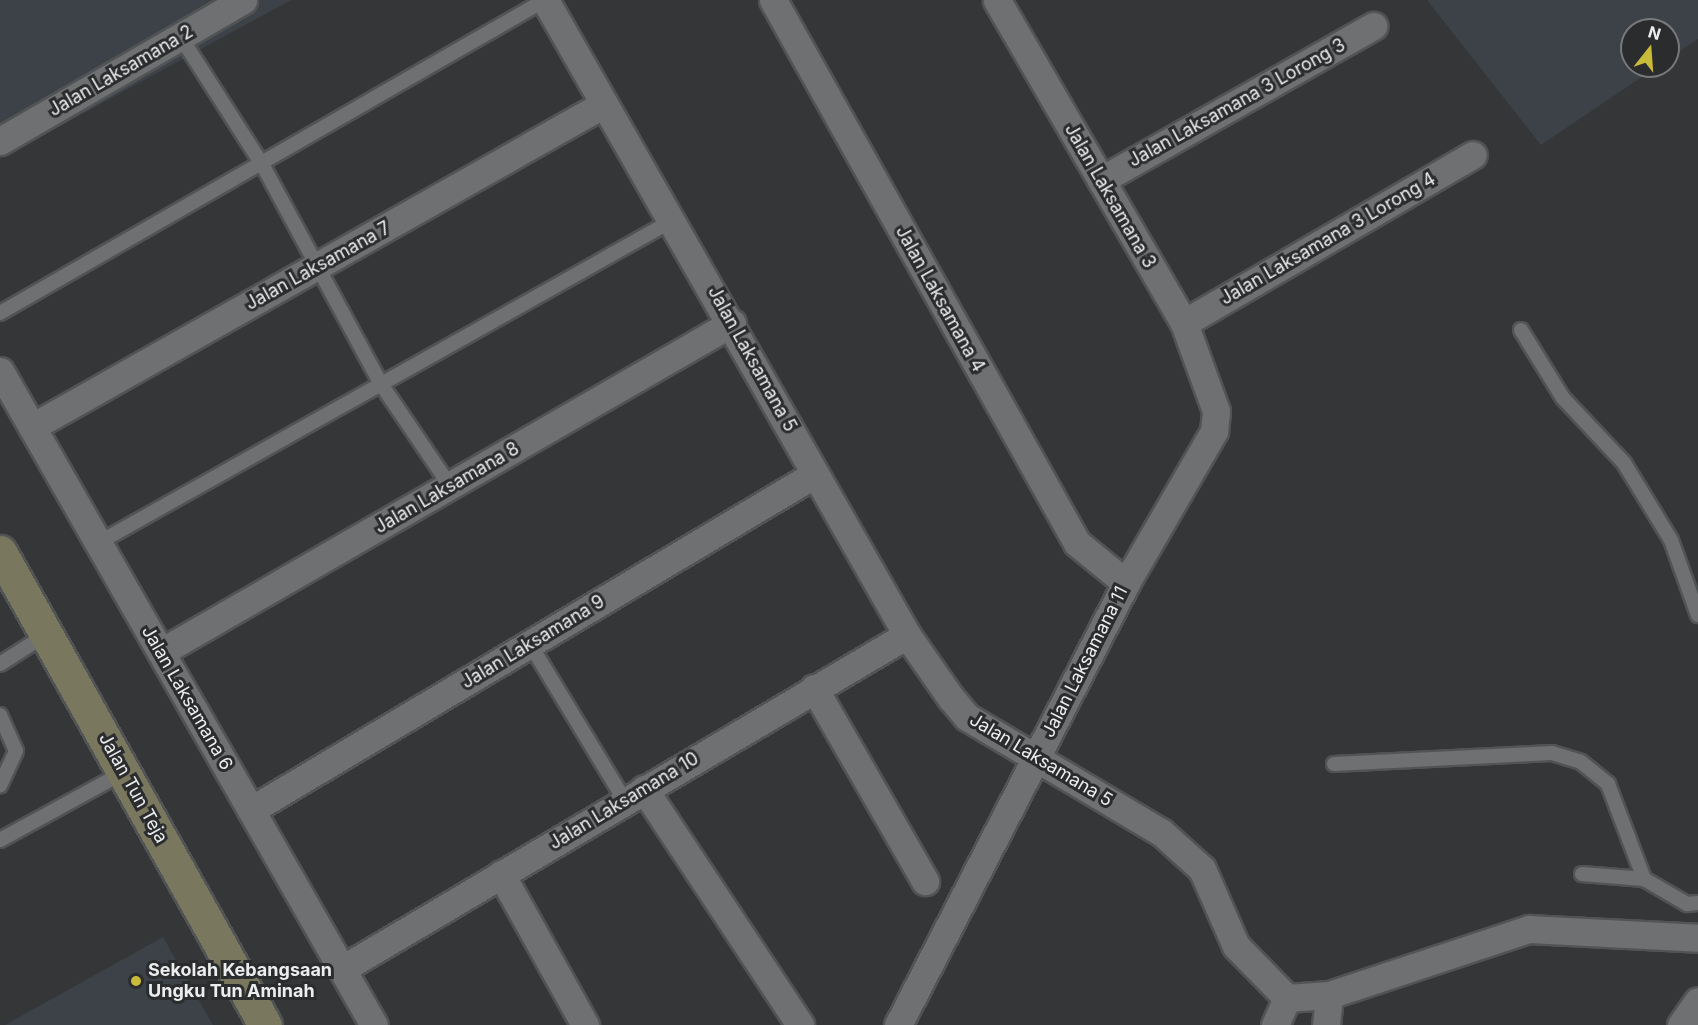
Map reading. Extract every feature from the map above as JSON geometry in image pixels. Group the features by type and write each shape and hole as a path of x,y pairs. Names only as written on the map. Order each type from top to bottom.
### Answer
{"street":[{"name":"Jalan Laksamana 2","path":"0,141 243,0"},
{"name":"Jalan Laksamana 5","path":"545,0 732,323 907,634 967,717 1161,832 1202,868 1236,946 1287,998"},
{"name":"Jalan Laksamana 4","path":"773,0 1077,543 1126,583"},
{"name":"Jalan Laksamana 3","path":"1006,3 1101,180 1184,324 1211,397"},
{"name":"Jalan Laksamana 3 Lorong 3","path":"1101,180 1373,26"},
{"name":"Jalan Laksamana 7","path":"32,427 604,104"},
{"name":"Jalan Laksamana 3 Lorong 4","path":"1184,324 1473,155"},
{"name":"Jalan Laksamana 8","path":"161,652 732,323"},
{"name":"Jalan Laksamana 6","path":"0,371 374,1025"},
{"name":"Jalan Laksamana 11","path":"898,1025 1126,583 1214,431 1216,411 1211,397"},
{"name":"Jalan Laksamana 9","path":"251,810 815,474"},
{"name":"Jalan Tun Teja","path":"0,552 265,1025"},
{"name":"Jalan Laksamana 10","path":"342,969 907,634"},
{"path":"814,688 925,881"},
{"path":"634,795 800,1025"},
{"path":"501,874 585,1025"},
{"path":"1275,1025 1287,998 1329,995 1529,929 1698,938"},
{"path":"1326,1025 1329,995"},
{"path":"1681,1025 1698,1001"}],"lane":[{"path":"0,313 545,0"},
{"path":"180,36 262,164 381,384 450,486"},
{"path":"98,543 673,220"},
{"path":"1521,330 1563,398 1624,463 1671,540 1698,615"},
{"path":"0,664 47,634"},
{"path":"530,644 634,795"},
{"path":"0,715 16,751 0,786"},
{"path":"1334,764 1552,753 1581,762 1608,784 1644,879"},
{"path":"0,840 124,772"},
{"path":"1582,874 1644,879 1687,904 1698,903"}],"shaded area":[{"path":"0,0 291,0 0,159"},
{"path":"1427,0 1698,0 1698,39 1680,51 1680,18 1620,18 1620,78 1640,78 1541,145"},
{"name":"Sekolah Kebangsaan Ungku Tun Aminah","path":"163,937 213,1025 5,1025"}],"place":[{"name":"Sekolah Kebangsaan Ungku Tun Aminah","path":"136,981"}]}
